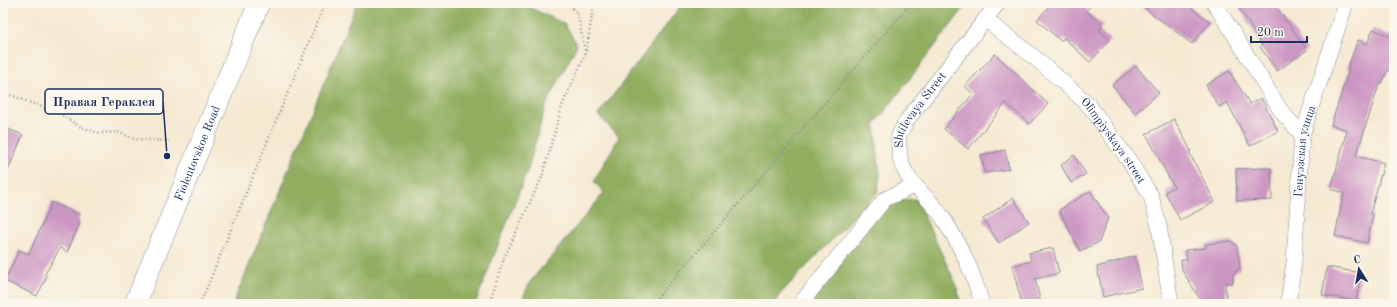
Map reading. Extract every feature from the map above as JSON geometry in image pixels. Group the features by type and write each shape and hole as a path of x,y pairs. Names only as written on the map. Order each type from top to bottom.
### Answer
{"main road":[{"name":"Fiolentovskoe Road","path":"135,304 259,3"}],"street":[{"name":"Shtilevaya Street","path":"982,304 978,289 956,240 940,214 914,186 905,172 899,155 899,136 907,120 998,3"},
{"path":"1214,3 1238,39 1281,111 1302,135"},
{"name":"Генуэзская улица","path":"1288,304 1294,262 1302,135 1346,3"},
{"name":"Olimpiyskaya street","path":"986,19 1034,57 1088,104 1130,162 1151,196 1159,226 1171,304"},
{"path":"800,304 885,199 914,186"}],"path":[{"path":"200,304 325,3"},
{"path":"566,3 578,12 586,53"},
{"path":"489,304 504,258 542,177 563,103 586,53 594,3"},
{"path":"652,304 911,3"},
{"path":"3,92 58,113 79,126 98,133 118,132 134,139 169,142"}],"green space":[{"path":"357,3 520,3 565,24 577,45 545,108 528,169 475,304 233,304"},
{"path":"674,3 968,3 875,124 880,175 877,193 780,294 774,304 520,304 530,282 604,193 594,181 619,137 598,115 679,8"},
{"path":"916,199 956,284 961,304 798,304 881,201"}],"building":[{"path":"1052,3 1093,3 1086,11 1103,25 1099,30 1110,40 1090,62 1064,38 1061,41 1037,20"},
{"path":"1138,3 1185,3 1210,22 1192,44"},
{"path":"1236,3 1274,3 1307,50 1277,71 1260,47 1262,45"},
{"path":"1373,29 1394,38 1394,72 1388,70 1382,83 1380,82 1356,156 1384,163 1370,214 1373,215 1367,243 1335,236 1344,193 1331,189 1347,130 1331,125 1349,70 1347,69 1358,40 1367,44"},
{"path":"995,54 1048,104 1029,124 1006,103 968,149 944,129 973,94 965,86"},
{"path":"1136,66 1159,93 1135,113 1112,85"},
{"path":"1229,71 1250,104 1261,98 1278,131 1250,146 1227,102 1219,107 1206,85"},
{"path":"1174,119 1215,202 1180,220 1165,192 1174,187 1146,134"},
{"path":"3,127 23,135 3,182"},
{"path":"1005,150 1009,169 985,173 981,155"},
{"path":"1074,155 1086,174 1071,183 1061,165"},
{"path":"1271,168 1272,200 1237,201 1236,169"},
{"path":"1090,191 1108,218 1099,242 1080,251 1059,210"},
{"path":"1013,198 1029,222 999,243 983,219"},
{"path":"52,202 80,215 77,221 80,223 67,252 60,248 45,274 46,278 37,296 5,281 19,250 29,254"},
{"path":"1231,241 1237,246 1240,268 1233,274 1233,283 1225,283 1227,304 1203,304 1182,270 1181,260 1187,260 1185,250 1206,248 1206,244"},
{"path":"1053,248 1059,273 1035,279 1041,304 1022,304 1012,266 1031,261 1029,253"},
{"path":"1135,256 1142,288 1103,297 1097,267"},
{"path":"1327,267 1361,273 1356,301 1322,295"}],"place":[{"name":"Правая Гераклея","path":"167,156"}]}
